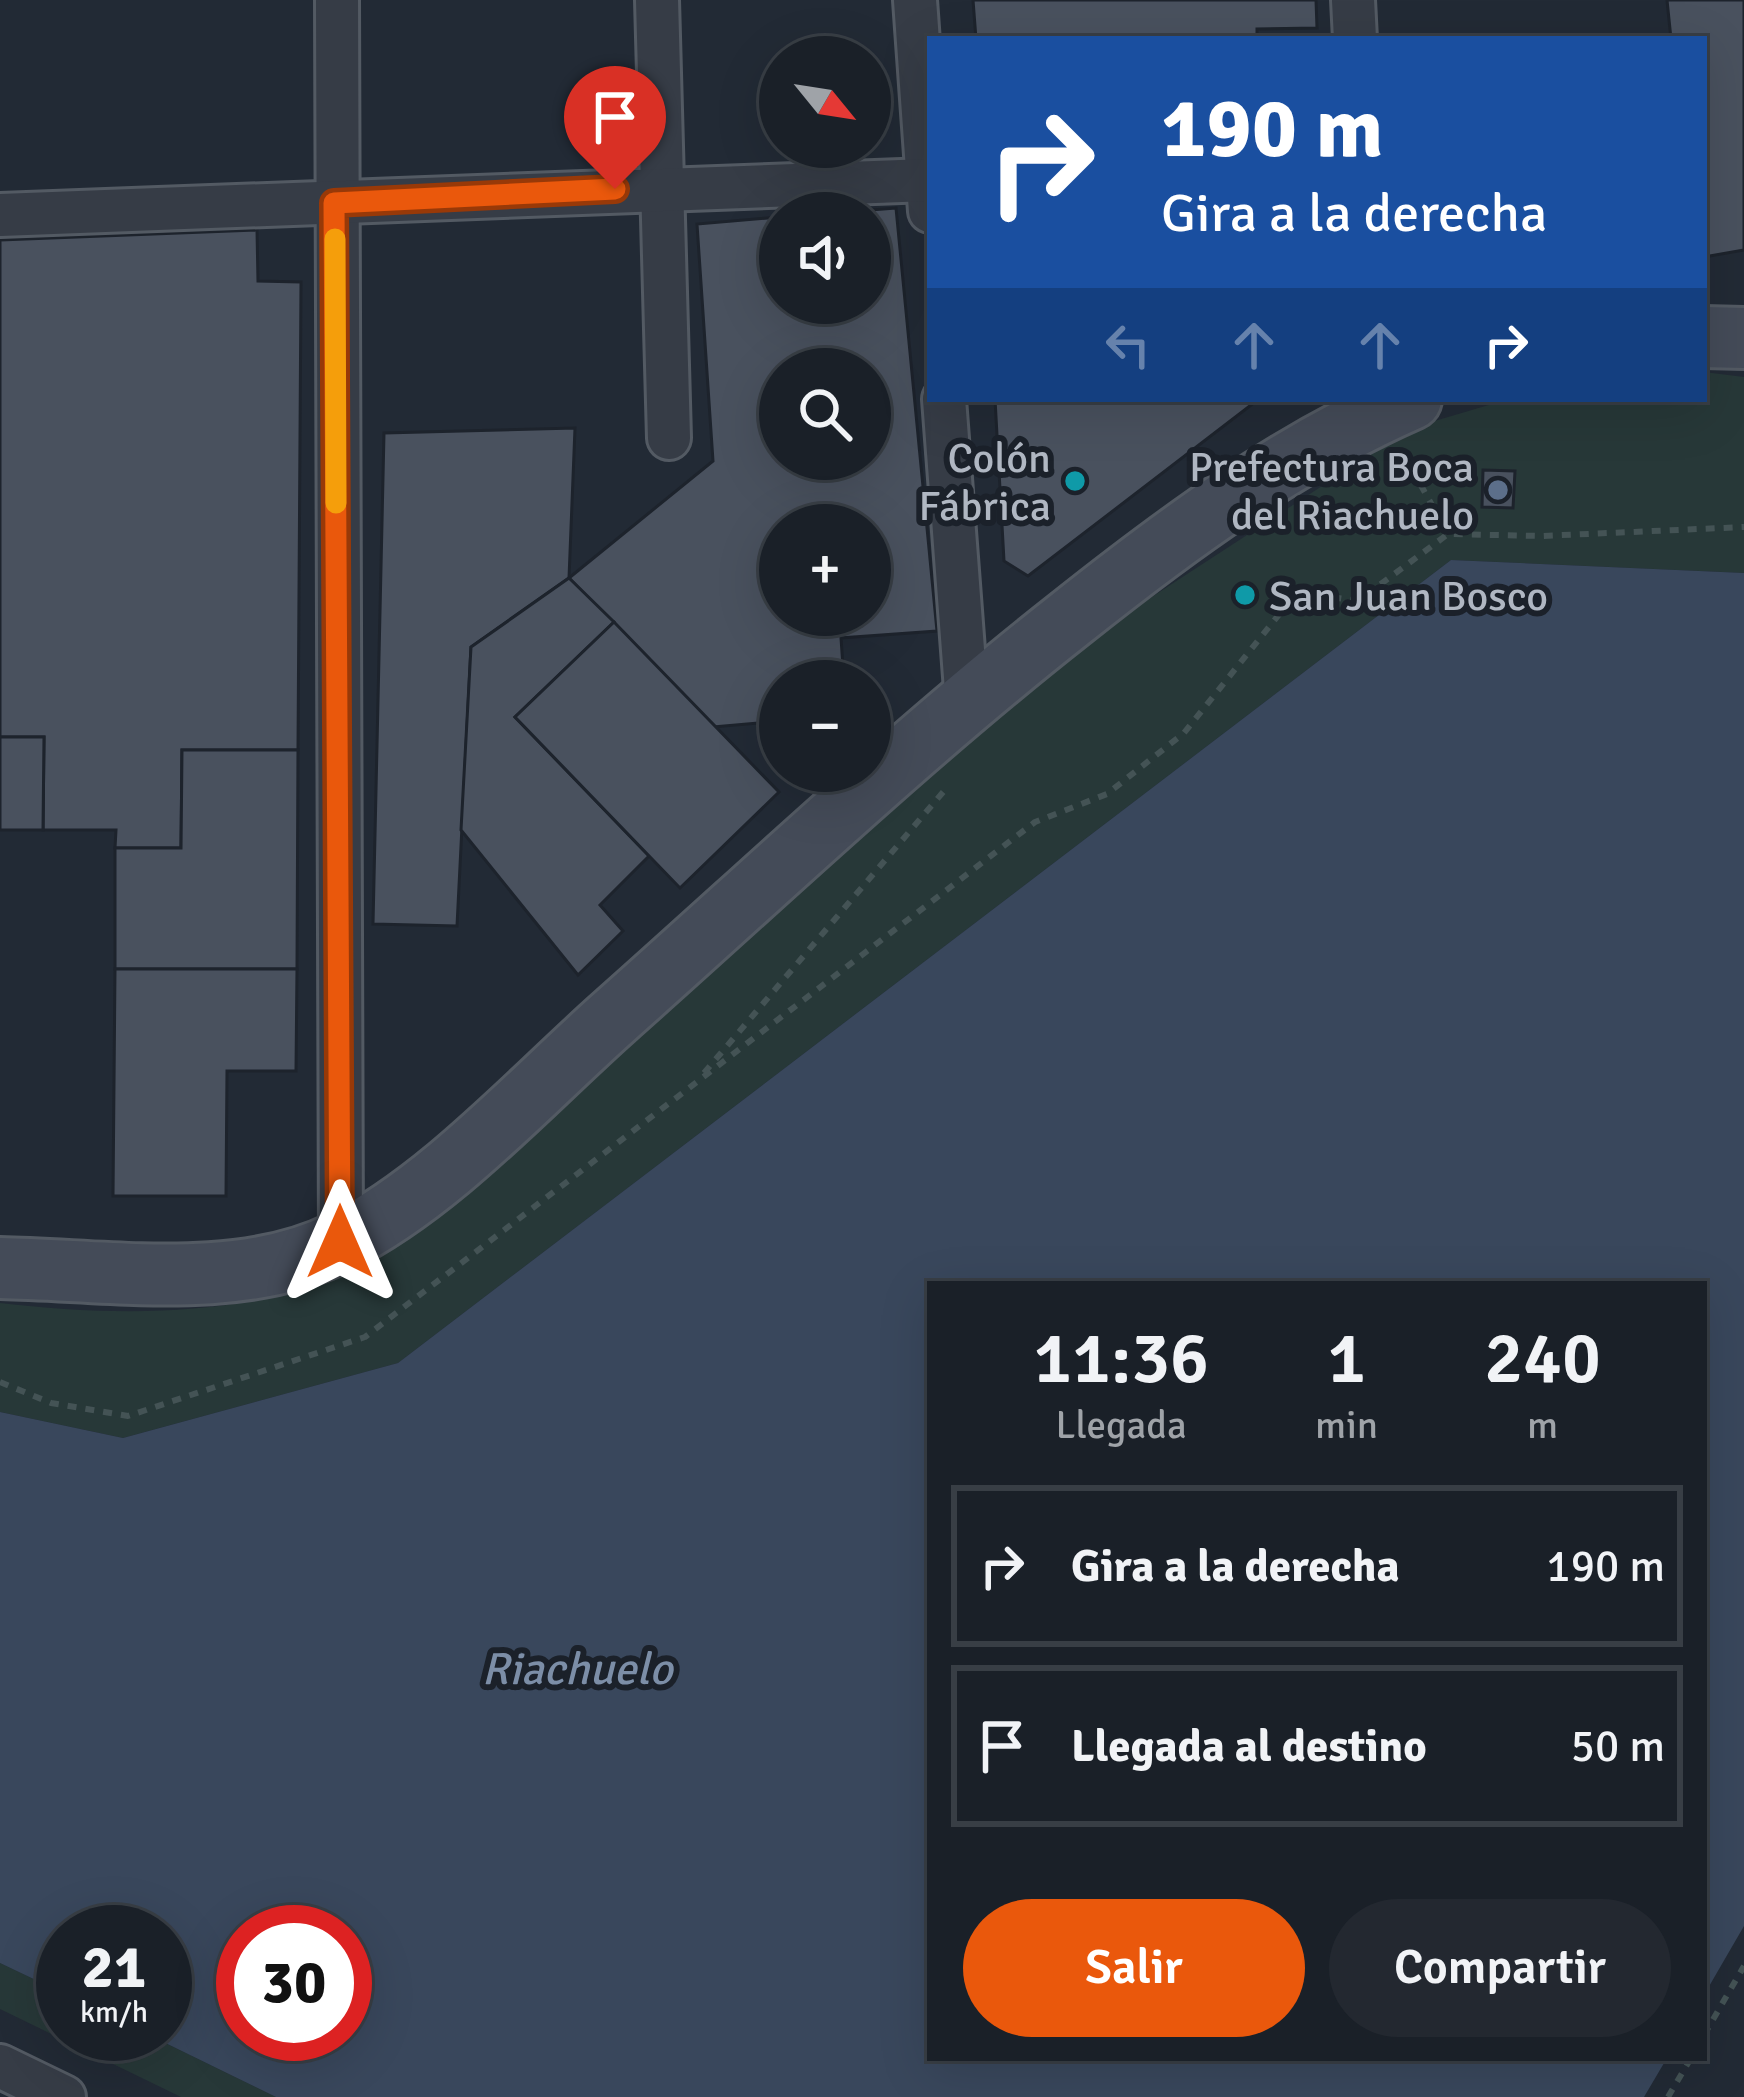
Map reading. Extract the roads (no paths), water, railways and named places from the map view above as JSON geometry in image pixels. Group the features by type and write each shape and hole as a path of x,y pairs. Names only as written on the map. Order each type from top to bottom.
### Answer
{"main road":[{"path":"1707,337 1744,338"},
{"path":"0,1268 211,1273 265,1266 340,1242 445,1168 967,703 1226,498 1387,404"}],"street":[{"path":"337,0 340,1242"},
{"path":"657,0 669,438"},
{"path":"915,0 927,167"},
{"path":"1353,0 1355,36"},
{"path":"0,215 662,187 927,195"},
{"path":"944,402 967,703"},
{"path":"0,2066 64,2097"}],"water":[{"name":"Riachuelo","path":"1451,560 1744,573 1744,1926 1707,1990 1707,1281 927,1281 927,2061 1665,2061 1644,2097 276,2097 192,2056 192,1905 36,1905 36,1980 0,1963 0,1412 123,1438 398,1363"}],"place":[{"name":"Colón Fábrica","path":"1075,481"},
{"name":"Prefectura Boca del Riachuelo","path":"1498,490"},
{"name":"San Juan Bosco","path":"1245,595"}]}
